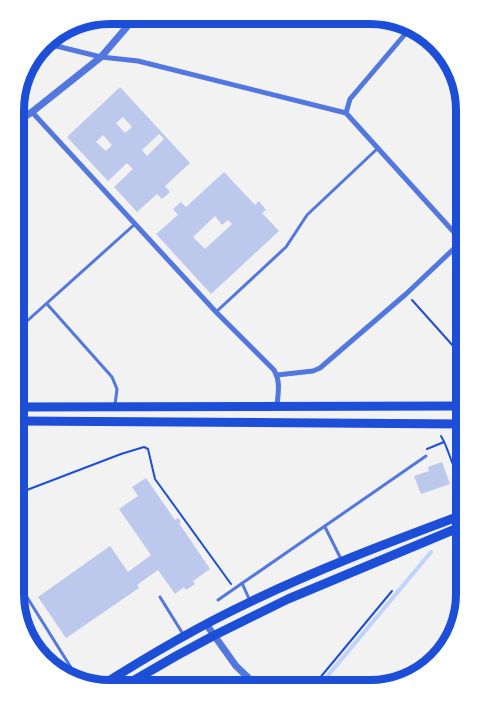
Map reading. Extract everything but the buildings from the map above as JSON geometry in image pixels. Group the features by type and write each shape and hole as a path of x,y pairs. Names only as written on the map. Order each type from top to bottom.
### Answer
{"highway":[{"path":"24,407 456,406"},
{"path":"24,421 456,424"},
{"path":"111,680 184,636 250,602 342,561 456,517"},
{"path":"135,680 213,636 288,599 456,529"}],"street":[{"path":"24,117 101,57 129,24"},
{"path":"346,113 350,99 406,33"},
{"path":"53,45 101,57 138,61 346,113 456,235"},
{"path":"32,112 216,312 274,370 279,385 277,407"},
{"path":"277,375 313,371 320,368 406,294 456,246"},
{"path":"206,624 236,666 250,680"}],"lane":[{"path":"216,312 286,247 308,215 378,147"},
{"path":"24,324 135,224"},
{"path":"47,304 112,376 117,389 115,407"},
{"path":"218,600 426,456"},
{"path":"325,527 342,561"},
{"path":"242,583 250,602"},
{"path":"24,592 73,671"},
{"path":"160,597 184,636"}],"path":[{"path":"406,294 456,349"},
{"path":"441,435 456,471"},
{"path":"427,449 445,442"},
{"path":"24,491 144,447 148,449 155,479 234,588"},
{"path":"318,680 392,591"}],"waterway":[{"path":"324,680 431,552"}]}
